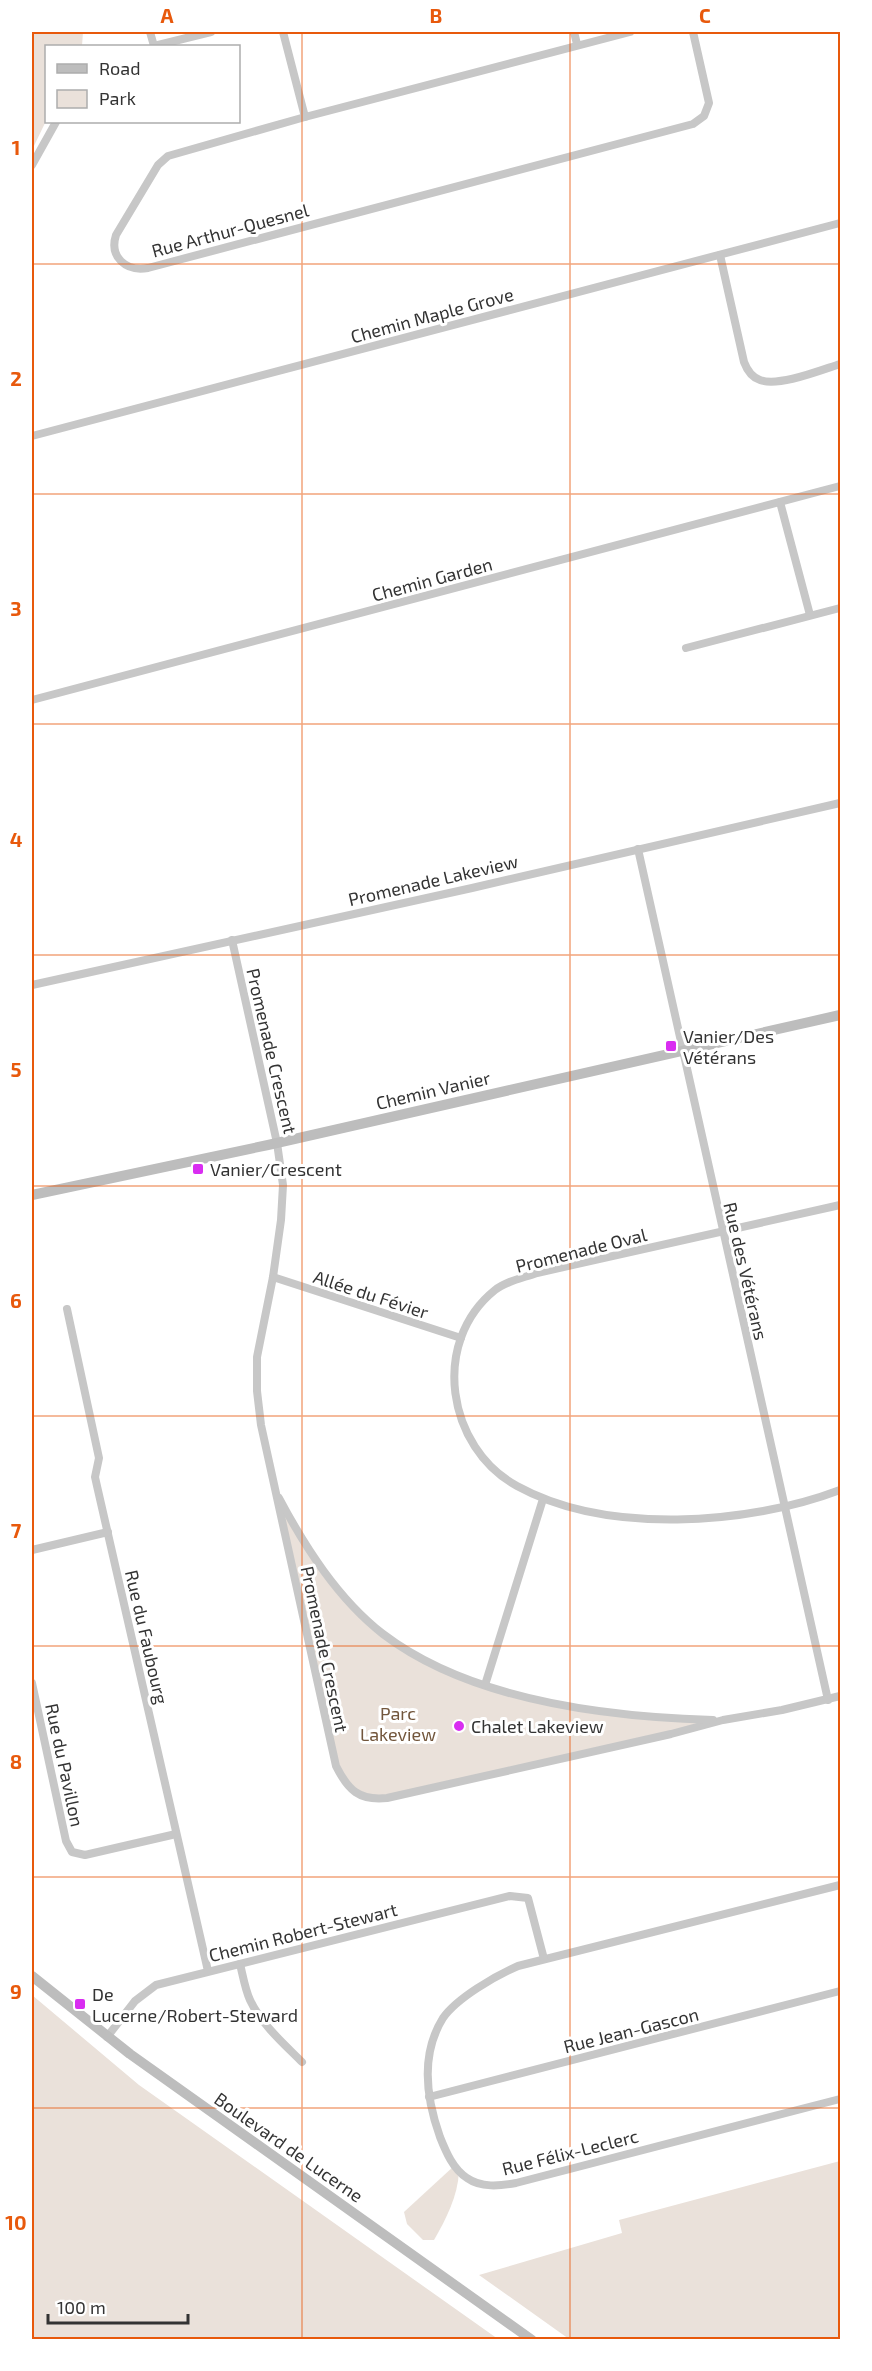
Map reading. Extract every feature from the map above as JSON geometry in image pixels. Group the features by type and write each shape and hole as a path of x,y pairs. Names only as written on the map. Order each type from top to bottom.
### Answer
{"street":[{"path":"158,45 211,32"},
{"path":"283,32 305,117"},
{"path":"574,32 577,44"},
{"name":"Rue Arthur-Quesnel","path":"630,32 577,44 174,153 162,159 117,235 114,249 121,262 134,269 148,268 693,124 704,116 709,104 693,32"},
{"path":"32,165 56,123"},
{"name":"Chemin Maple Grove","path":"32,436 840,223"},
{"path":"720,255 744,362 752,376 759,380 775,381 840,364"},
{"name":"Chemin Garden","path":"32,700 840,486"},
{"path":"780,502 810,615"},
{"path":"686,648 840,608"},
{"name":"Promenade Lakeview","path":"32,985 472,888 840,803"},
{"name":"Rue des Vétérans","path":"638,849 681,1050 828,1700"},
{"name":"Promenade Crescent","path":"232,940 277,1143 283,1185 273,1277 264,1317 257,1368 261,1425 336,1766 342,1779 353,1791 363,1797 387,1798 723,1720 840,1696"},
{"name":"Chemin Vanier","path":"32,1195 277,1143 840,1015"},
{"name":"Promenade Oval","path":"840,1205 537,1273 497,1288 482,1302 467,1322 454,1371 456,1401 463,1427 476,1450 495,1471 515,1485 543,1499 626,1517 665,1520 706,1519 785,1507 817,1499 840,1490"},
{"name":"Allée du Févier","path":"273,1277 461,1338"},
{"name":"Rue du Faubourg","path":"67,1309 99,1458 96,1477 208,1971"},
{"name":"Promenade Crescent","path":"274,1488 312,1552 338,1589 367,1619 399,1645 426,1661 485,1685 570,1706 682,1719 723,1720"},
{"path":"485,1685 543,1499"},
{"path":"32,1550 108,1532"},
{"name":"Rue du Pavillon","path":"32,1683 66,1841 72,1852 85,1855 176,1834"},
{"name":"Rue Félix-Leclerc","path":"840,1885 518,1966 496,1977 449,2012 439,2027 430,2052 427,2074 433,2116 443,2145 454,2166 476,2183 495,2186 516,2183 840,2099"},
{"name":"Chemin Robert-Stewart","path":"107,2037 135,2001 149,1989 208,1971 510,1896 528,1898 544,1959"},
{"path":"240,1964 255,2009 286,2047 302,2062"},
{"name":"Boulevard de Lucerne","path":"32,1976 107,2037 532,2340"},
{"name":"Rue Jean-Gascon","path":"429,2097 840,1991"}],"green space":[{"path":"32,32 83,32 82,45 45,45 45,123 32,150"},
{"name":"Parc Lakeview","path":"274,1488 338,1589 382,1633 454,1674 570,1706 723,1720 387,1798 363,1797 342,1779"},
{"path":"32,1995 139,2085 498,2339 32,2339"},
{"path":"840,2161 840,2339 569,2339 479,2275 622,2233 619,2220"},
{"path":"454,2166 459,2171 451,2207 434,2240 423,2240 407,2224 404,2212"}],"place":[{"name":"Vanier/Des Vétérans","path":"671,1046"},
{"name":"Vanier/Crescent","path":"198,1169"},
{"name":"Chalet Lakeview","path":"459,1726"},
{"name":"De Lucerne/Robert-Steward","path":"80,2004"}]}
